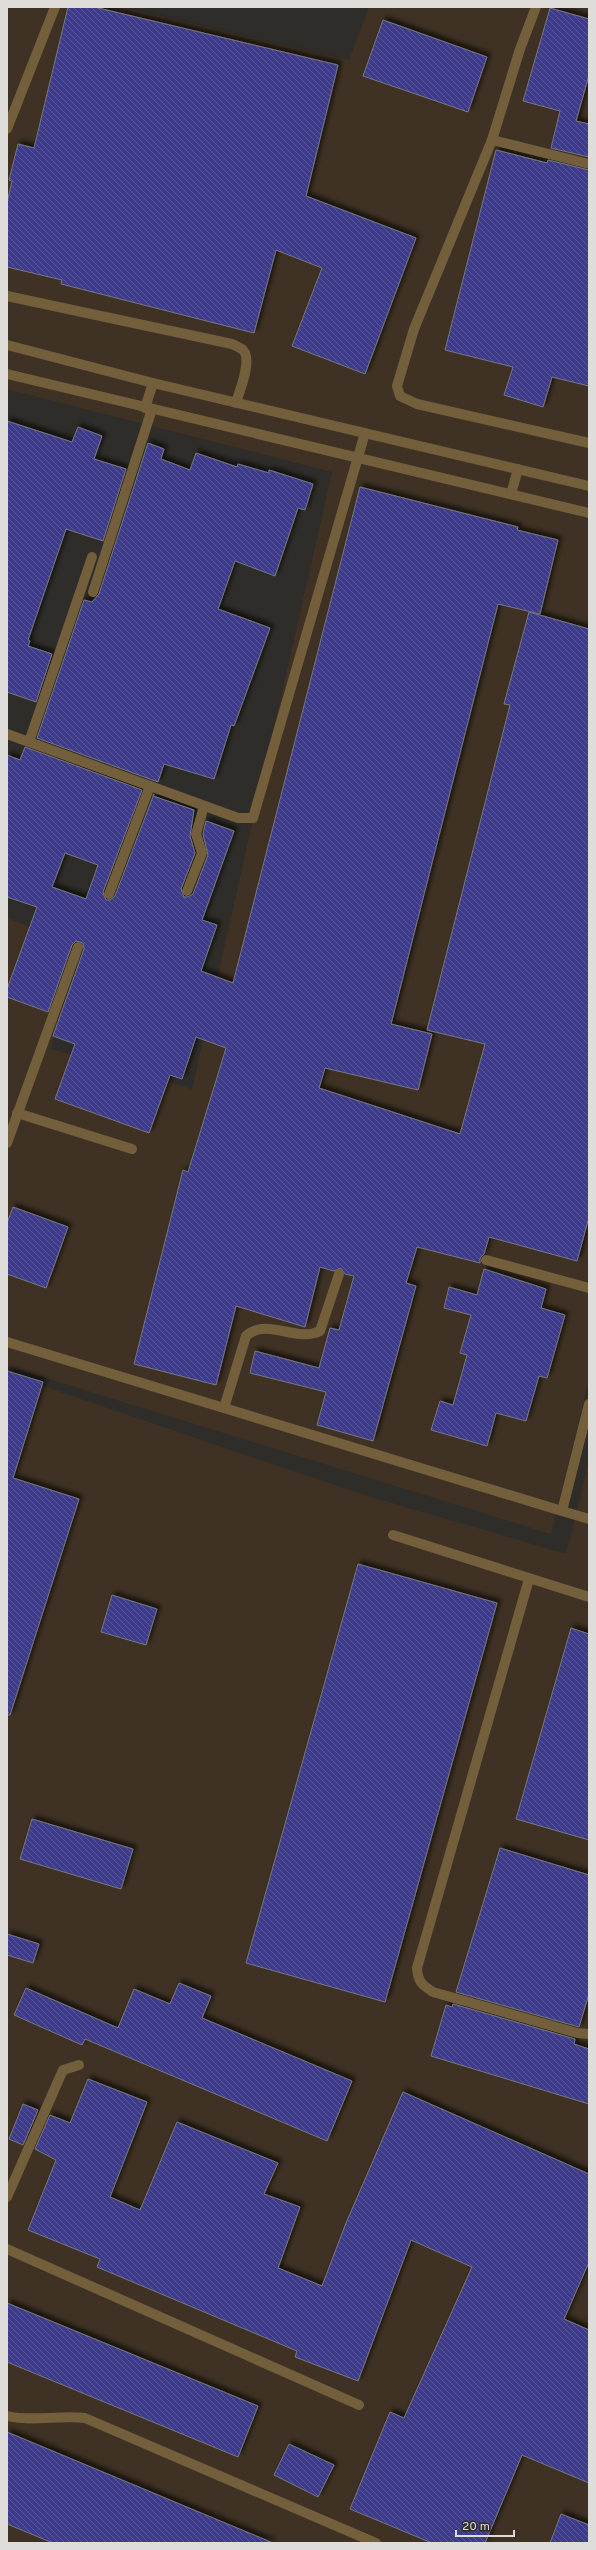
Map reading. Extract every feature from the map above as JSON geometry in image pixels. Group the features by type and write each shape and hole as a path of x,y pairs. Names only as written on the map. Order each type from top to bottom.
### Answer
{"street":[{"path":"7,129 55,7"},
{"path":"536,7 520,49 492,140 414,329 397,386 400,396 416,404 589,443"},
{"path":"492,140 589,164"},
{"path":"7,296 232,344 243,350 246,355 246,373 236,403"},
{"path":"7,345 152,383 589,486"},
{"path":"7,374 589,513"},
{"path":"93,592 148,408 152,383"},
{"path":"7,734 238,818 253,818 365,433"},
{"path":"511,494 518,469"},
{"path":"29,742 92,558"},
{"path":"109,894 150,786"},
{"path":"186,890 202,853 196,834 204,806"},
{"path":"7,1143 78,946"},
{"path":"17,1113 132,1148"},
{"path":"486,1260 589,1288"},
{"path":"224,1408 246,1336 253,1330 262,1328 303,1335 320,1331 340,1274"},
{"path":"7,1342 589,1520"},
{"path":"562,1511 589,1404"},
{"path":"393,1535 589,1597"},
{"path":"529,1579 417,1968 418,1979 422,1986 433,1992 577,2033 589,2034"},
{"path":"7,2197 63,2070 79,2065"},
{"path":"7,2249 359,2405"},
{"path":"7,2416 21,2420 66,2416 85,2418 376,2543"}],"shaded area":[{"path":"7,7 123,7 349,60 369,7 589,7 589,1379 551,1534 7,1366 7,918 78,947 51,1049 192,1089 332,472 7,389"},
{"path":"7,1374 361,1494 566,1554 589,1462 589,2543 7,2543"}],"building":[{"path":"68,7 94,7 338,65 306,196 416,238 365,374 292,346 322,268 276,250 254,333 61,284 62,280 7,267 7,203 12,181 9,180 18,144 34,148"},
{"path":"550,8 589,19 589,75 576,121 589,124 589,157 551,148 560,111 523,101"},
{"path":"383,20 487,57 468,112 363,76"},
{"path":"496,150 547,163 548,160 589,170 589,386 552,377 543,407 504,395 513,367 445,350"},
{"path":"7,421 72,442 78,427 102,436 94,459 126,469 103,541 66,529 28,640 30,641 28,646 52,654 36,702 7,692"},
{"path":"148,443 164,449 161,459 190,470 196,453 237,467 238,464 269,473 269,470 313,484 305,510 298,508 275,576 235,561 218,609 270,628 234,726 231,725 214,779 164,764 158,782 37,738 84,600 92,602 99,594"},
{"path":"360,487 518,527 517,530 558,540 540,614 498,604 391,1024 432,1034 418,1090 325,1068 319,1088 460,1134 485,1044 427,1030 510,705 504,704 529,612 589,629 589,1217 577,1261 489,1237 484,1254 480,1258 480,1263 417,1247 406,1283 416,1286 373,1441 317,1425 326,1392 250,1373 255,1351 319,1368 330,1328 339,1330 354,1276 345,1274 341,1268 334,1271 320,1267 305,1327 236,1306 216,1385 134,1364 183,1170 188,1172 226,1048 196,1037 182,1079 170,1075 149,1133 55,1099 75,1044 53,1036 84,949 83,943 76,941 72,945 48,1012 7,997 7,989 37,907 7,897 7,755 20,760 25,747 142,790 103,892 106,900 110,900 115,896 153,796 194,810 190,836 195,853 181,889 184,897 188,897 193,894 208,855 203,834 206,821 234,831 202,920 217,925 201,971 233,983","holes":["65,853 98,865 86,899 52,887"]},
{"path":"13,1207 68,1227 46,1288 7,1274 7,1223"},
{"path":"484,1269 546,1289 541,1308 565,1315 547,1378 539,1376 526,1421 496,1413 487,1446 431,1430 440,1401 453,1405 467,1355 460,1353 471,1315 444,1308 449,1287 477,1295"},
{"path":"7,1371 43,1382 13,1478 79,1499 10,1715 7,1715"},
{"path":"358,1564 497,1603 385,2002 246,1963"},
{"path":"112,1595 157,1609 146,1645 101,1632"},
{"path":"571,1628 589,1634 589,1840 516,1819"},
{"path":"32,1819 133,1849 121,1889 20,1859"},
{"path":"500,1848 589,1875 589,1994 579,2027 456,1992"},
{"path":"7,1934 39,1944 33,1963 7,1955"},
{"path":"179,1983 211,1996 202,2018 352,2081 327,2141 85,2039 82,2045 14,2015 26,1988 118,2028 134,1989 170,2004"},
{"path":"453,2004 575,2039 574,2044 589,2049 589,2104 431,2056 446,2005 452,2007"},
{"path":"88,2079 147,2102 110,2197 140,2210 177,2122 278,2163 264,2194 300,2207 278,2268 322,2286 346,2223 403,2092 589,2174 589,2262 564,2319 589,2330 589,2483 522,2455 485,2543 432,2543 350,2509 390,2412 404,2418 472,2267 411,2240 358,2381 295,2357 297,2351 97,2267 100,2259 28,2230 56,2160 35,2149 50,2115 70,2123"},
{"path":"23,2104 38,2110 23,2145 9,2139"},
{"path":"7,2303 258,2406 238,2457 7,2362"},
{"path":"7,2432 273,2543 53,2543 7,2524"},
{"path":"289,2444 334,2465 318,2497 274,2475"},
{"path":"561,2514 589,2525 589,2543 550,2543"}]}
